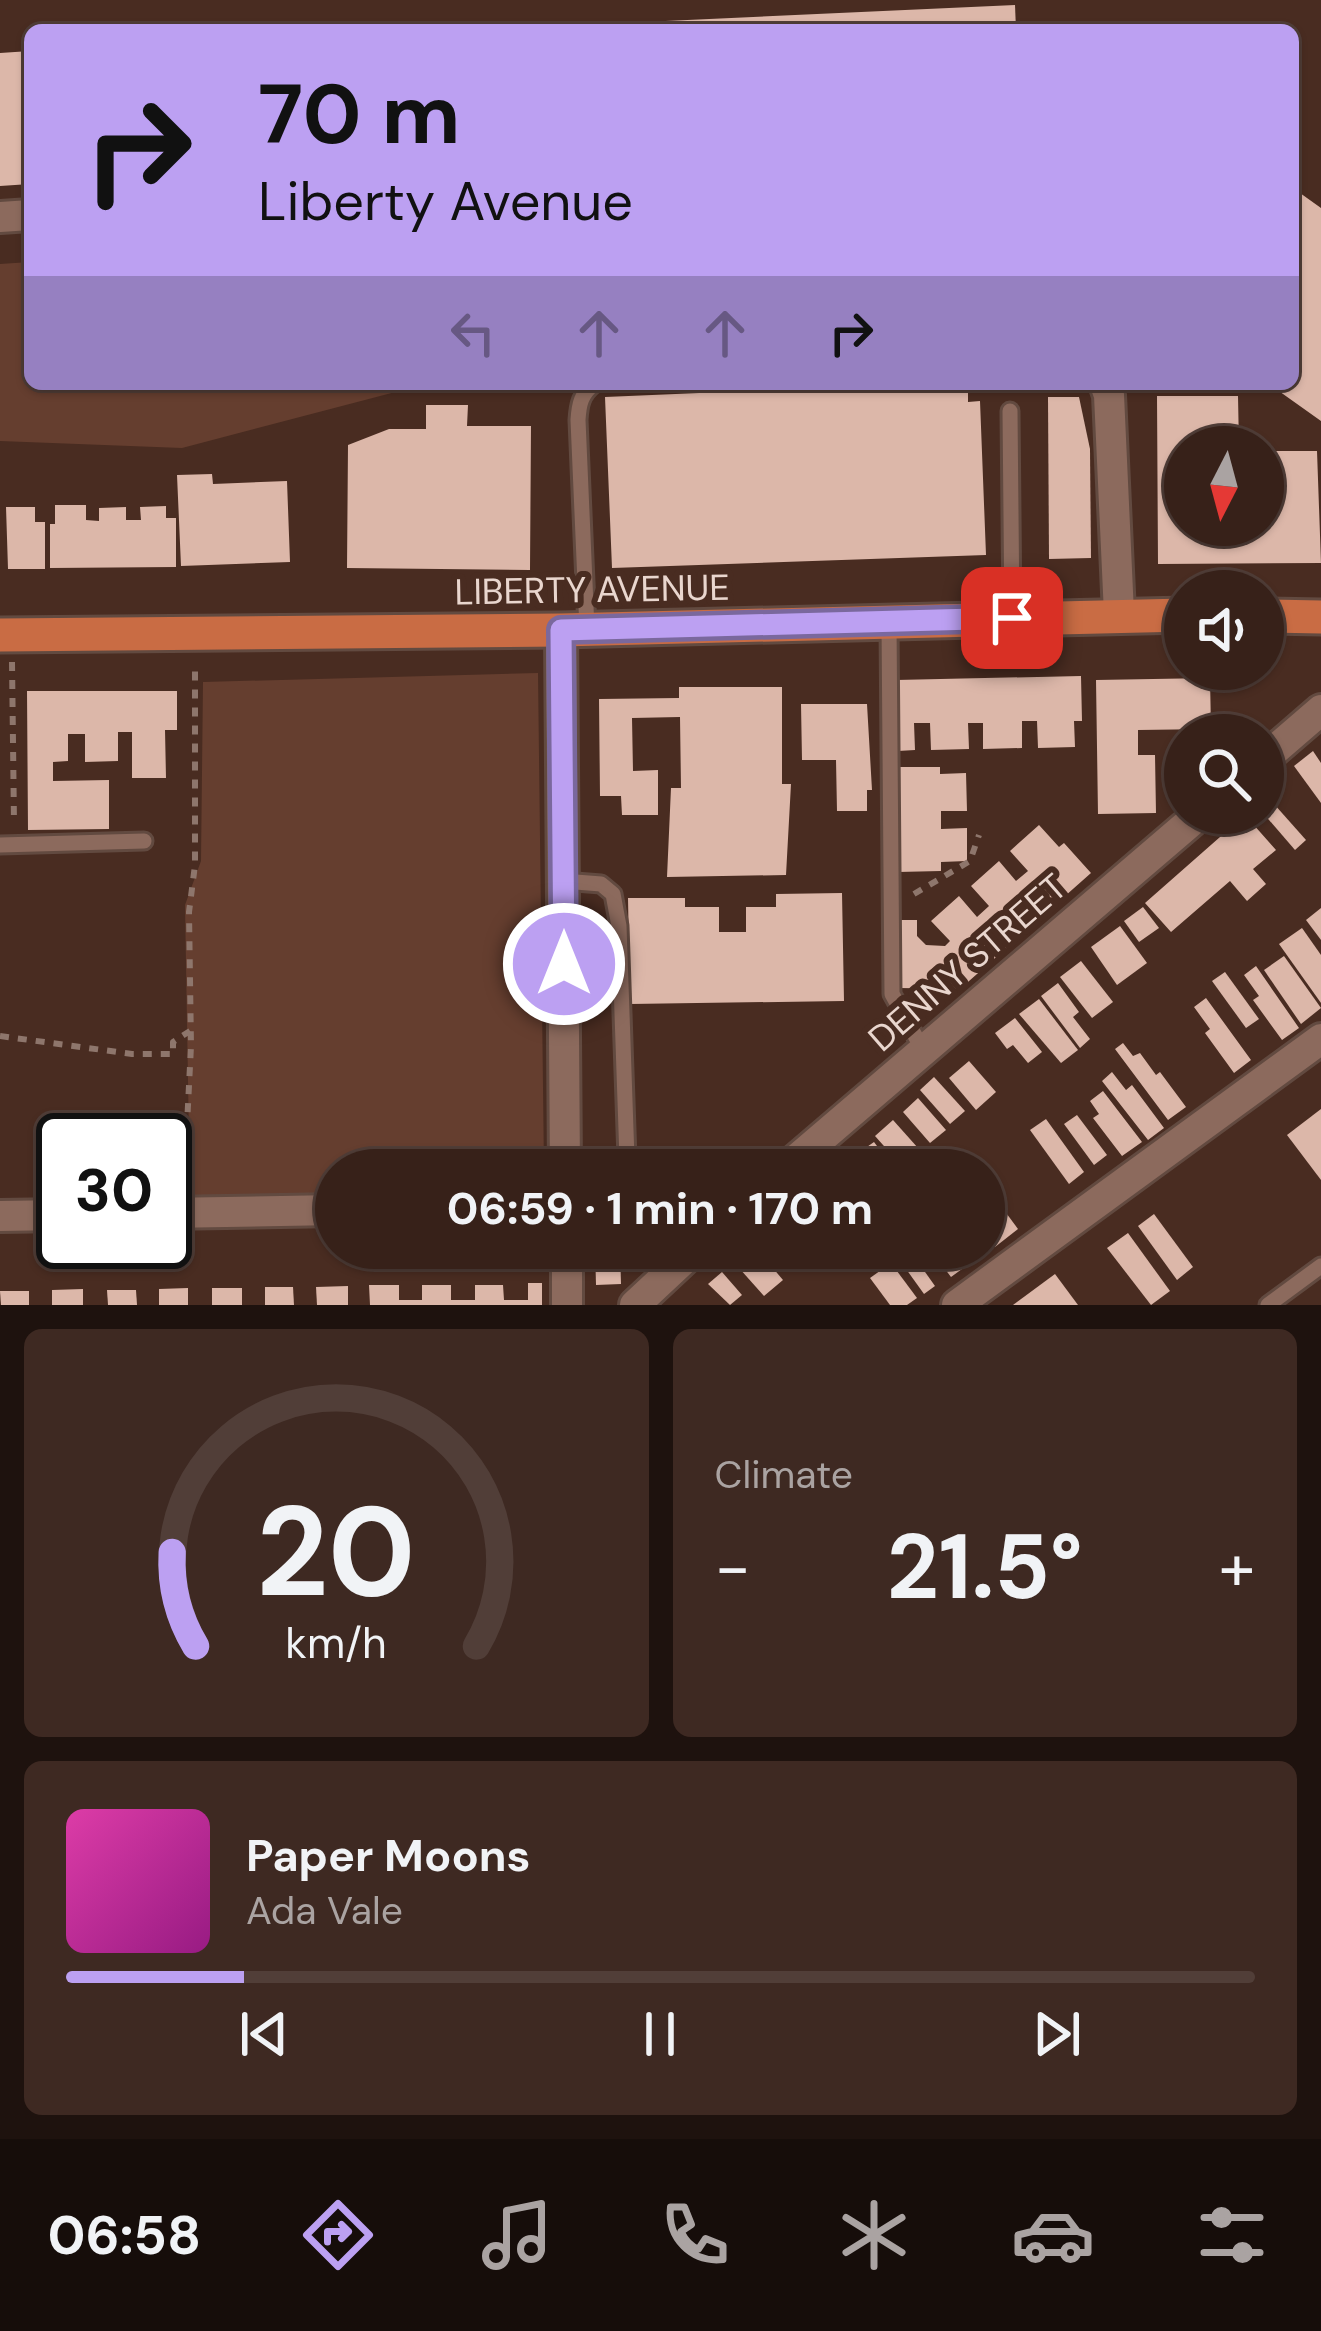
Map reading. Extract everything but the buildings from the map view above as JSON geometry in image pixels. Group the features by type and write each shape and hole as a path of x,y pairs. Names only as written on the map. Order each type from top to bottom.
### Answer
{"main road":[{"name":"LIBERTY AVENUE","path":"6,635 574,630 1164,615"},
{"path":"1284,616 1321,617"}],"street":[{"path":"1107,390 1119,614"},
{"path":"566,1149 563,881 574,630"},
{"path":"1284,742 1321,710"},
{"name":"DENNY STREET","path":"808,1149 1176,834"},
{"path":"957,1305 1321,1039"},
{"path":"192,1205 315,1209"},
{"path":"0,1216 36,1215"},
{"path":"567,1269 567,1305"},
{"path":"635,1305 674,1269"}],"lane":[{"path":"574,630 578,421 586,390"},
{"path":"1010,411 1012,618"},
{"path":"889,621 892,994 923,1050"},
{"path":"7,845 144,841"},
{"path":"563,881 601,884 613,894 627,1149"},
{"path":"1268,1305 1321,1266"}],"path":[{"path":"6,635 7,845"},
{"path":"182,1113 190,1031 189,912 195,865 195,689"},
{"path":"891,894 914,894 970,861 979,835"},
{"path":"0,1036 131,1054 172,1054 172,1042 190,1031"}],"shaded area":[{"path":"24,262 24,390 403,390 182,448 0,441 0,264"},
{"path":"538,673 544,1149 315,1149 315,1196 192,1198 185,905 201,861 203,682"}],"route":[{"path":"564,964 561,630 1012,618"}]}
